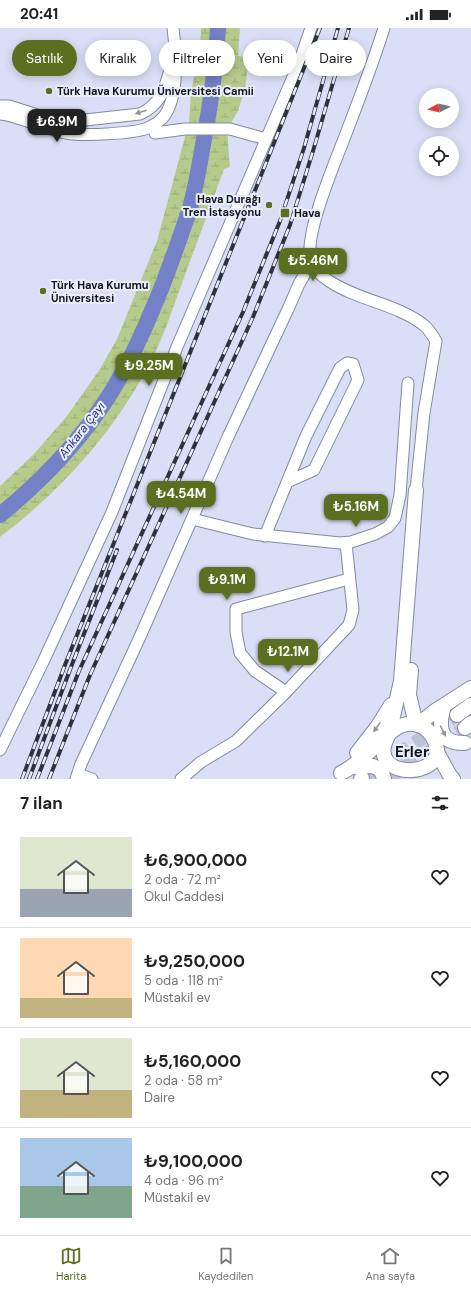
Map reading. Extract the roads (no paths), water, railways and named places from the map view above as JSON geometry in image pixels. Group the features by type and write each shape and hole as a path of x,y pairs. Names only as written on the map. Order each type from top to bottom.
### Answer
{"main road":[{"path":"416,490 401,681 383,750 386,763 395,773 402,777 411,779 422,775 431,768 437,752"},
{"path":"416,490 412,666 409,695 417,725"},
{"path":"342,773 378,726 391,706 401,681"},
{"path":"417,725 471,688"},
{"path":"457,715 471,705"},
{"path":"440,709 440,724 442,732 446,738 458,743 468,733"},
{"path":"342,773 395,728 402,725 417,725 424,728 434,738 437,752 453,779"},
{"path":"437,752 456,748 468,733"},
{"path":"342,773 374,766 381,770 384,779"}],"street":[{"path":"173,28 174,40"},
{"path":"0,750 43,662 112,512 177,347 299,63 311,28"},
{"path":"384,28 328,182 316,218 309,248 311,263 329,281 347,291 408,315 426,327 436,341 424,413 416,490"},
{"path":"0,106 9,106 53,120 76,121 140,114 150,109 160,97 167,76"},
{"path":"0,114 52,130 68,133 116,133 143,129 153,126 165,115 169,108 175,76"},
{"path":"116,133 108,129 109,123 111,120 122,116"},
{"path":"95,134 102,132 105,126 103,122 96,119"},
{"path":"153,126 156,133 185,129 227,129 266,139"},
{"path":"92,779 77,777 81,764 299,284 311,263"},
{"path":"265,536 287,482 306,436 340,368 347,363 353,364 358,380 314,470 287,482"},
{"path":"192,518 253,534 340,543 346,543 375,534 388,527 395,518 400,495 408,383"},
{"path":"181,779 201,762 236,741 286,692 349,625 353,610 346,543"},
{"path":"286,692 255,671 240,653 236,632 236,609 349,579"}],"waterway":[{"name":"Ankara Çayı","path":"0,515 36,484 84,431 98,412 123,372 144,328 163,284 185,224 193,196 207,125 218,28"}],"tunnel":[{"path":"362,778 457,715"},
{"path":"387,779 465,728"}],"railway":[{"path":"22,779 65,665 320,28"},
{"path":"37,779 79,671 243,312 280,221 304,148 338,28"},
{"path":"49,779 90,675 253,317 290,225 349,28"},
{"path":"29,779 117,550"}],"place":[{"name":"Türk Hava Kurumu Üniversitesi Camii","path":"49,91"},
{"name":"Hava Durağı Tren İstasyonu","path":"269,205"},
{"name":"Hava","path":"285,213"},
{"name":"Türk Hava Kurumu Üniversitesi","path":"43,291"}],"district":[{"name":"Erler","path":"412,752"}]}
